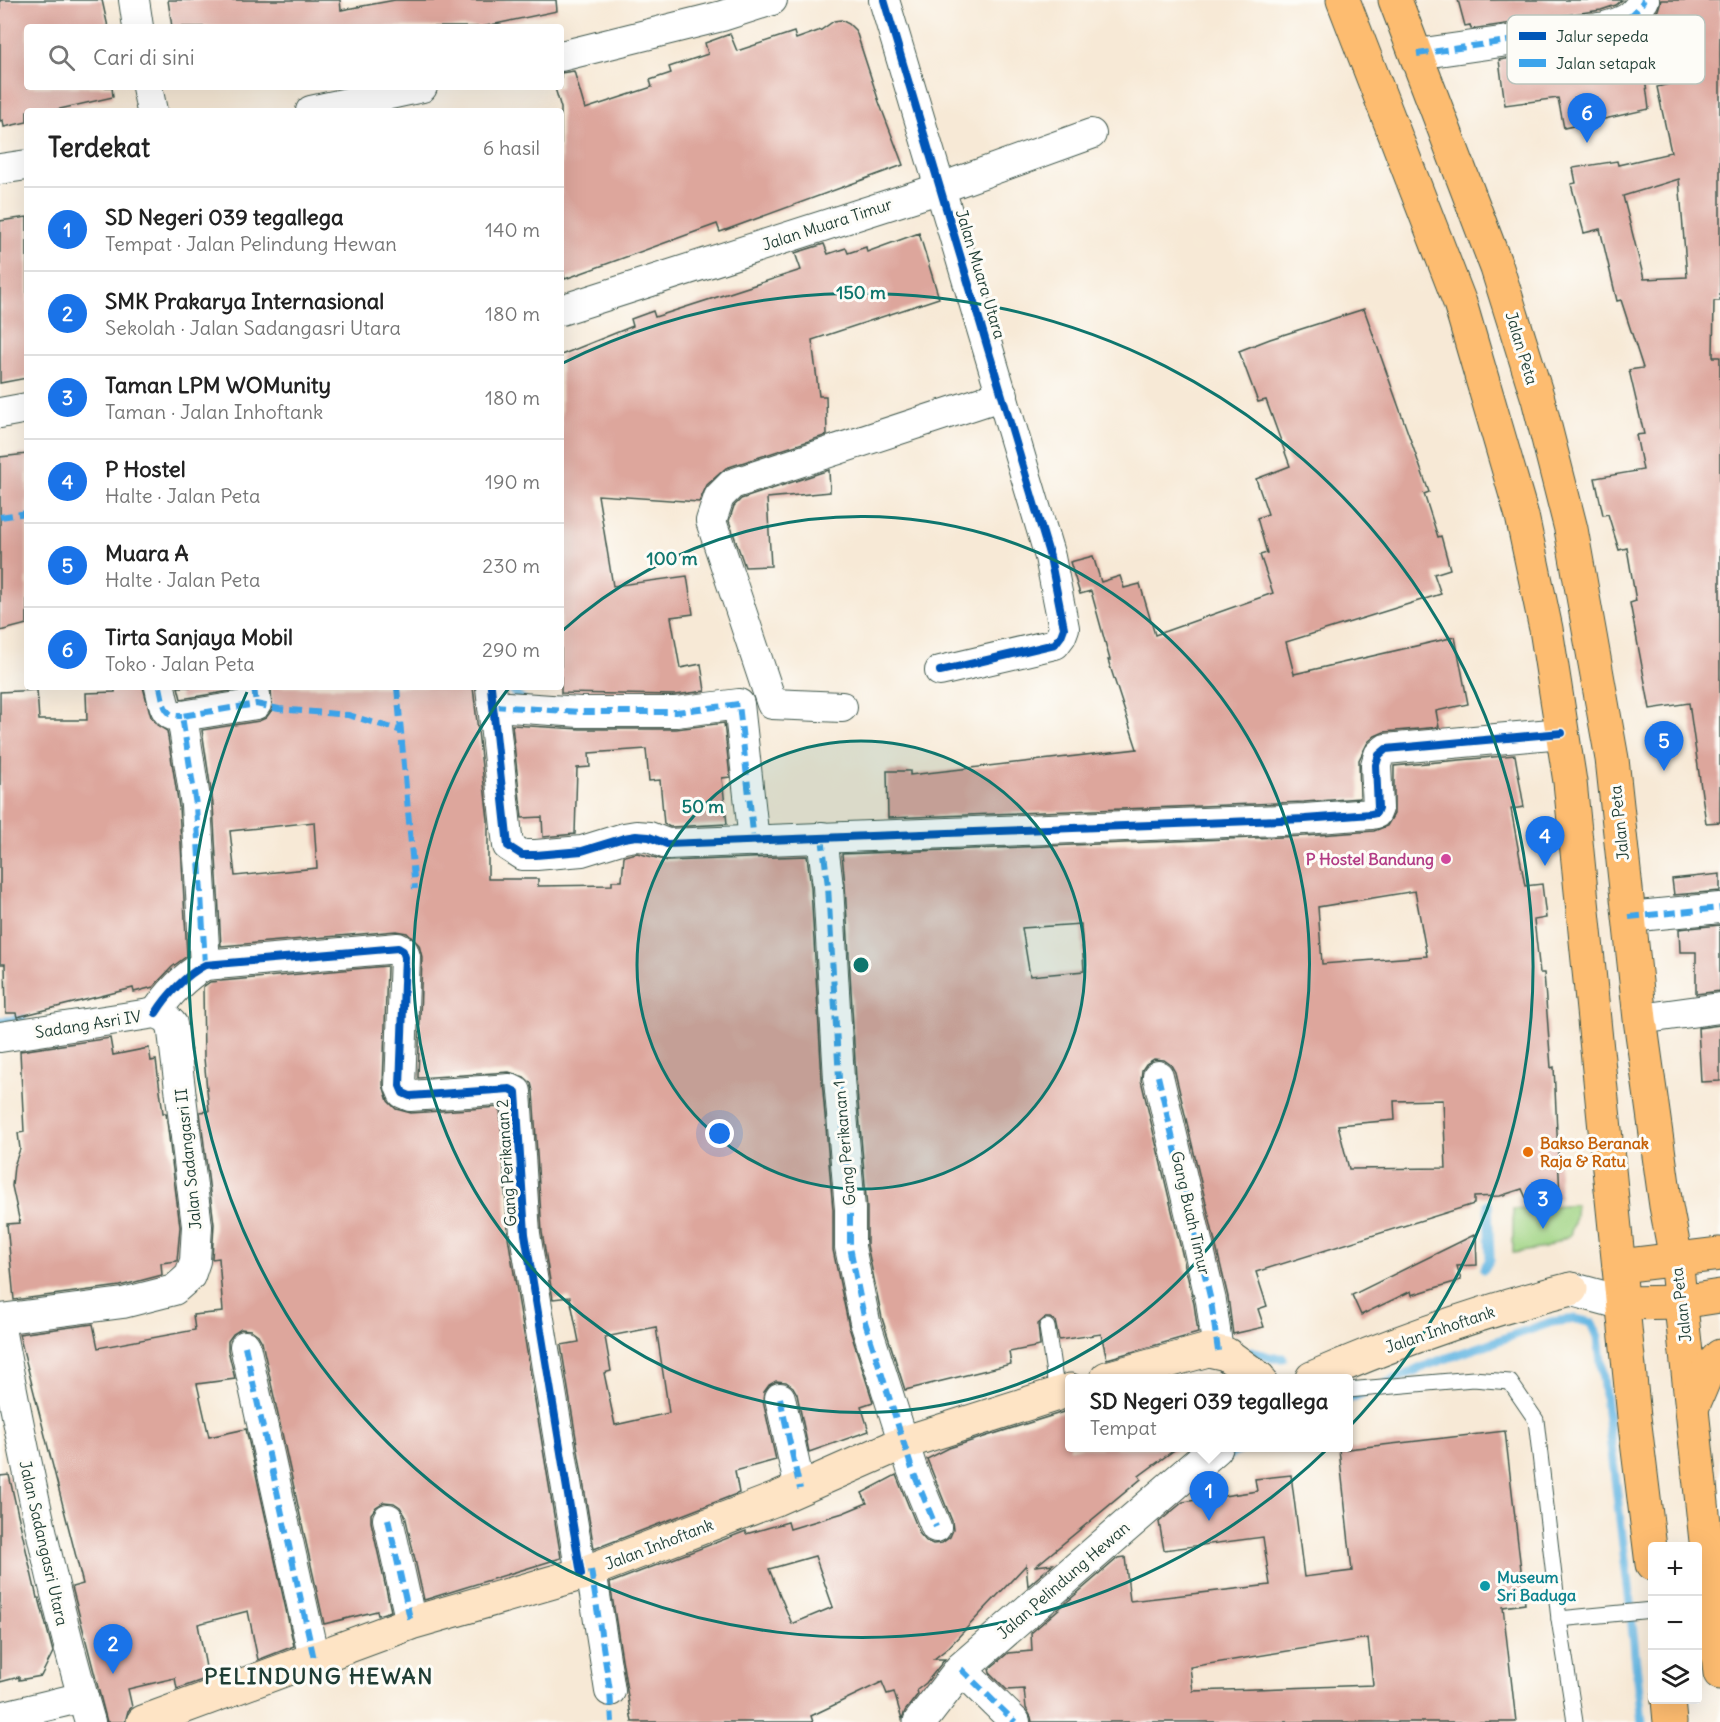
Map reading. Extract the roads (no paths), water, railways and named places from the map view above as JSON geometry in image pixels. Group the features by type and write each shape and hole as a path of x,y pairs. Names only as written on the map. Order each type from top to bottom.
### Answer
{"main road":[{"path":"1343,0 1460,303 1522,516 1546,629 1570,782 1634,1417 1650,1542"},
{"name":"Jalan Peta","path":"1395,0 1497,267 1538,399 1571,529 1612,759 1640,1019 1666,1206 1676,1259 1720,1673"},
{"path":"1620,1266 1720,1254"},
{"name":"Jalan Inhoftank","path":"1321,1374 1411,1339 1511,1305 1571,1289"},
{"path":"1623,1303 1681,1302 1720,1296"},
{"path":"1121,1374 1208,1350 1226,1353 1254,1374"},
{"path":"1691,1412 1709,1368 1720,1356"},
{"name":"Jalan Inhoftank","path":"143,1722 411,1623 586,1572 776,1500 903,1443 1063,1392"},
{"path":"1668,1704 1670,1722"}],"street":[{"path":"134,0 138,24"},
{"path":"564,55 722,16 772,0"},
{"name":"Jalan Muara Utara","path":"884,0 1050,557 1064,628 1055,644 940,671"},
{"path":"1633,15 1644,0"},
{"path":"1417,54 1507,41"},
{"path":"148,90 151,108"},
{"path":"325,108 408,90"},
{"name":"Jalan Muara Timur","path":"564,309 941,188 1091,134"},
{"path":"0,169 24,165"},
{"path":"842,706 772,704 711,521 719,496 732,484 1003,395"},
{"path":"0,413 24,409"},
{"path":"161,690 168,714 172,717 255,695"},
{"path":"754,841 739,704 676,712 580,712 492,696 508,846 522,855 582,851 636,836 649,837 667,844 754,841 822,837 1305,819 1371,814 1376,813 1378,808 1376,765 1378,755 1386,749 1562,733"},
{"path":"163,1012 183,981 205,965 196,805 182,716"},
{"name":"Gang Perikanan 1","path":"822,837 828,886 839,1079 850,1209 850,1247 865,1322 903,1443 936,1527"},
{"path":"1629,917 1720,908"},
{"name":"Gang Perikanan 2","path":"205,965 398,948 403,951 405,957 400,1086 403,1093 410,1096 510,1089 516,1092 525,1234 586,1572"},
{"path":"1640,1019 1720,1008"},
{"name":"Sadang Asri IV","path":"0,1037 163,1012"},
{"name":"Jalan Sadangasri II","path":"0,1319 123,1303 174,1290 190,1276 195,1262 197,1226 163,1012"},
{"name":"Gang Buah Timur","path":"1158,1076 1211,1302 1218,1351"},
{"name":"Jalan Inhoftank","path":"1571,1289 1620,1266"},
{"name":"Jalan Inhoftank","path":"1571,1289 1623,1303"},
{"name":"Jalan Sadangasri Utara","path":"0,1328 27,1468 66,1639 86,1710"},
{"path":"245,1347 314,1659"},
{"path":"780,1398 800,1489"},
{"name":"Jalan Pelindung Hewan","path":"920,1722 961,1669 1211,1452"},
{"path":"388,1520 411,1623"},
{"path":"586,1572 610,1691"},
{"path":"961,1669 1015,1722"},
{"path":"0,1717 86,1710"}],"lane":[{"path":"1047,1327 1063,1392"},
{"path":"1353,1390 1473,1379 1510,1382 1536,1420 1558,1619 1575,1722"},
{"path":"1558,1619 1648,1610"}],"waterway":[{"path":"512,690 522,699"},
{"path":"0,1022 22,1019"},
{"path":"1484,1269 1490,1259 1488,1204"},
{"path":"1387,1383 1430,1364 1552,1322 1576,1319 1592,1323 1598,1337 1631,1611"},
{"path":"1252,1351 1272,1358 1283,1358"},
{"path":"1353,1397 1365,1392"},
{"path":"1222,1459 1236,1452"},
{"path":"1631,1614 1642,1722"}],"place":[{"name":"Tirta Sanjaya Mobil","path":"1587,143"},
{"name":"Muara A","path":"1664,771"},
{"name":"P Hostel Bandung","path":"1446,859"},
{"name":"P Hostel","path":"1545,866"},
{"name":"Bakso Beranak Raja & Ratu","path":"1528,1152"},
{"name":"Taman LPM WOMunity","path":"1543,1229"},
{"name":"SD Negeri 039 tegallega","path":"1209,1521"},
{"name":"Museum Sri Baduga","path":"1485,1586"},
{"name":"SMK Prakarya Internasional","path":"113,1674"}],"district":[{"name":"PELINDUNG HEWAN","path":"319,1676"}]}
